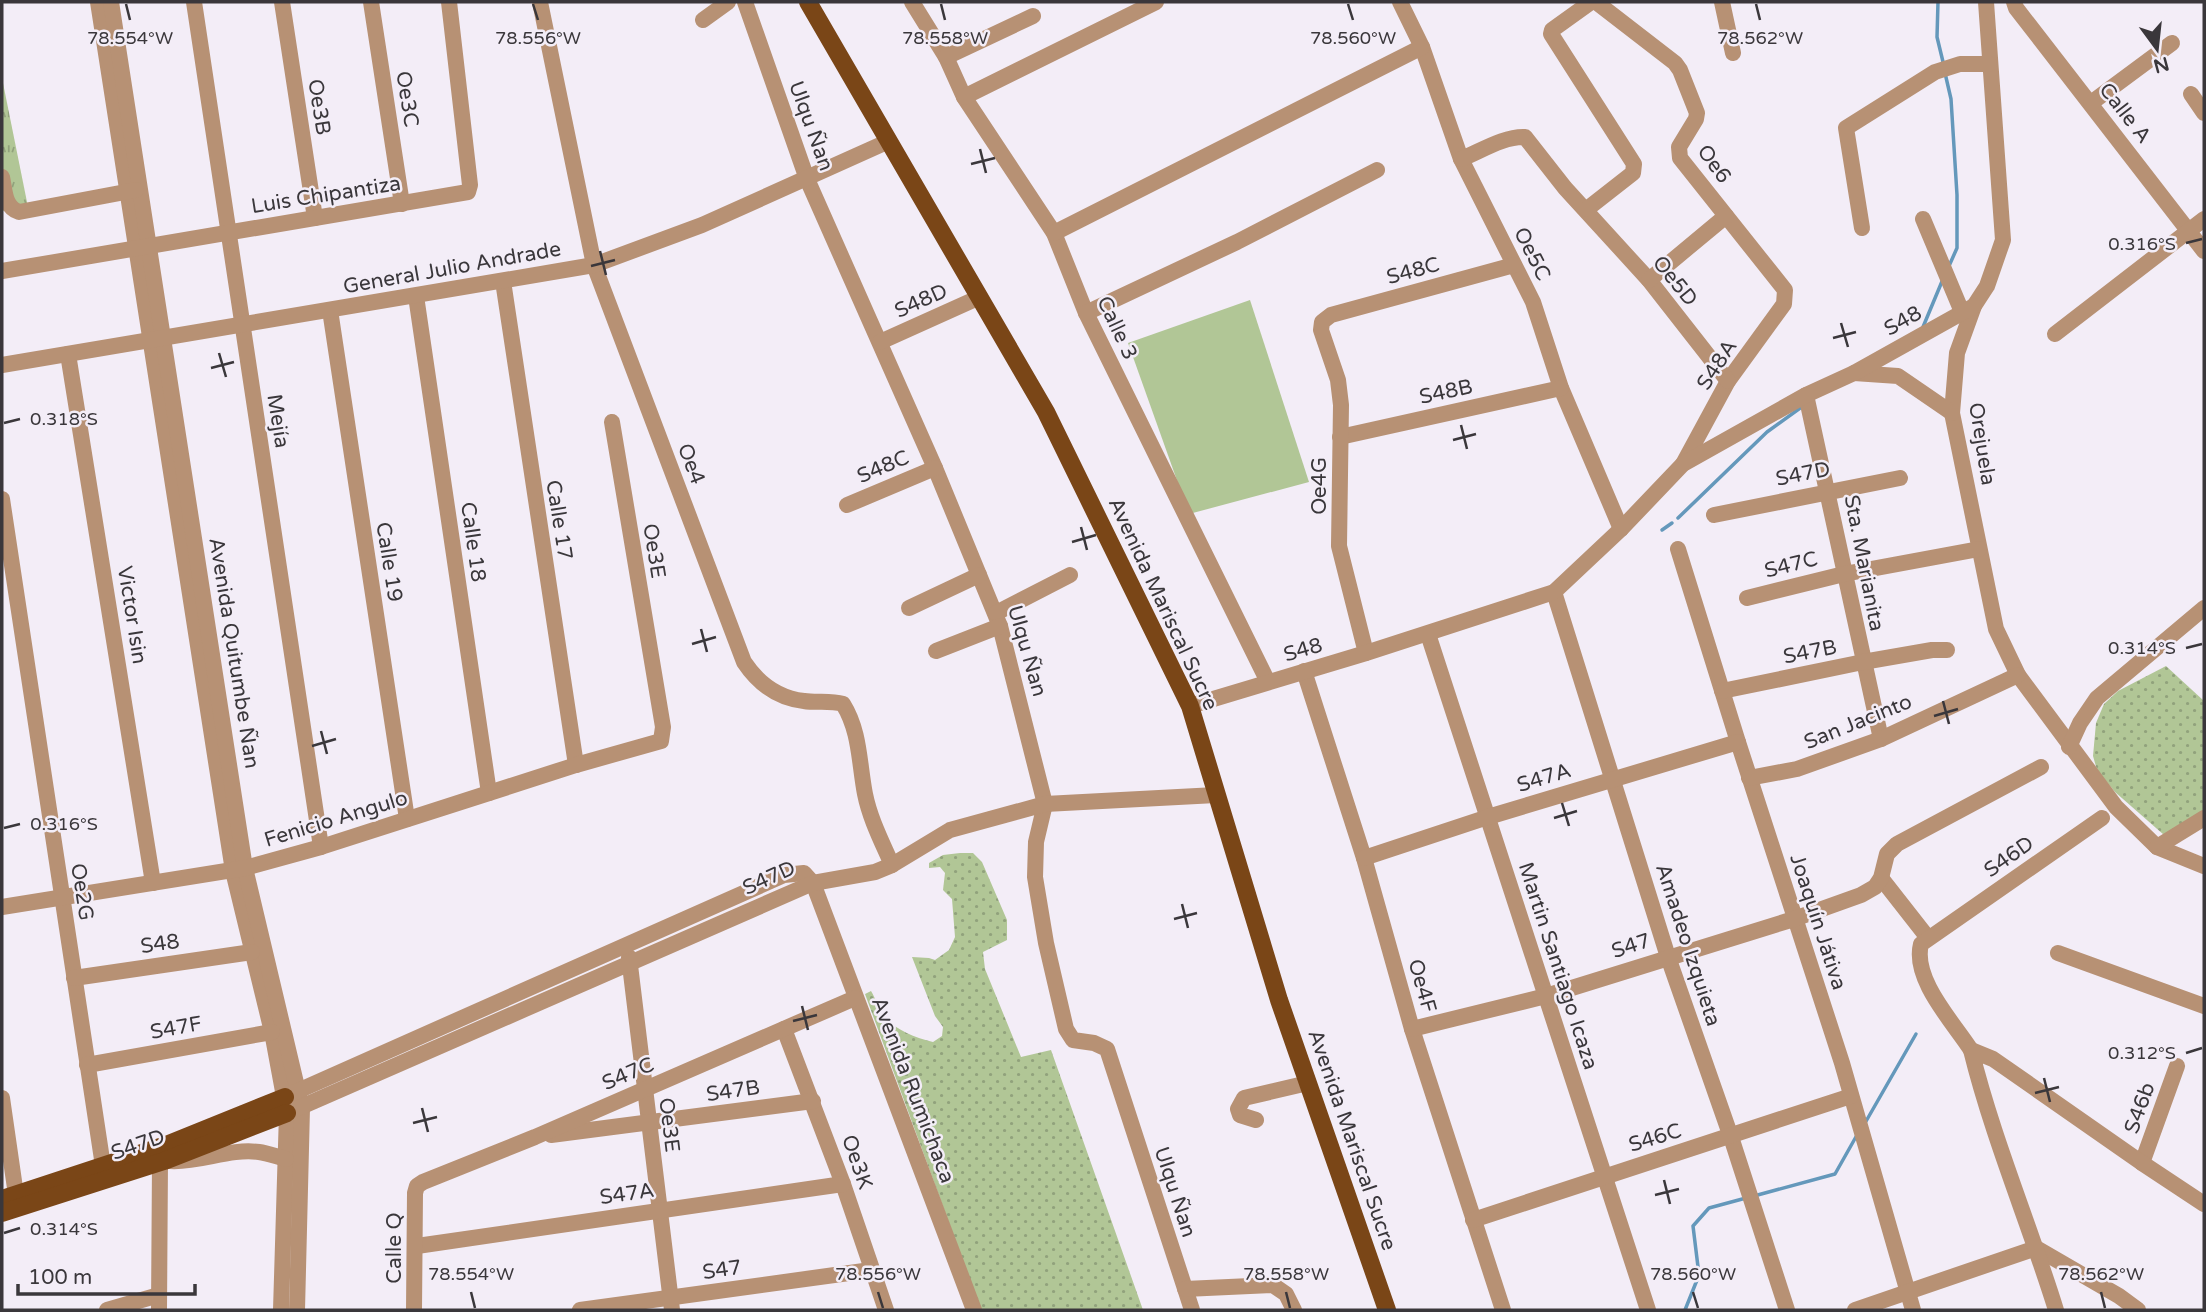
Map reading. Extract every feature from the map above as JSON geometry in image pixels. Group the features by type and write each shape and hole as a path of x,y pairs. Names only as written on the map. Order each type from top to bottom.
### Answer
{"main road":[{"name":"Avenida Mariscal Sucre","path":"808,2 1046,412 1190,706 1279,1000 1387,1310"},
{"name":"S47D","path":"2,1213 162,1162 293,1102"},
{"name":"S47D","path":"9,1197 293,1102"}],"street":[{"name":"Avenida Quitumbe Ñan","path":"98,2 135,190"},
{"name":"Avenida Quitumbe Ñan","path":"111,2 135,190 252,951 293,1102 286,1159 281,1310"},
{"name":"Mejía","path":"194,2 321,847"},
{"name":"Oe3B","path":"282,2 315,218"},
{"name":"Oe3C","path":"371,2 402,204"},
{"name":"Luis Chipantiza","path":"2,271 468,192 470,185 449,2"},
{"name":"Oe4","path":"540,2 594,265 744,662 755,679 773,691 803,701 843,704 848,711 858,743 866,795 877,832 892,866"},
{"path":"703,20 729,2"},
{"name":"Ulqu Ñan","path":"745,2 807,179 935,468 998,620 1045,804 1036,842 1035,877 1046,943 1066,1029 1073,1040 1094,1043 1107,1049 1192,1310"},
{"name":"Calle 3","path":"912,2 946,57 964,97 1054,233 1086,313 1268,682"},
{"path":"964,97 1156,2"},
{"name":"Oe5C","path":"1400,2 1422,47 1461,159 1536,309 1560,388 1620,529"},
{"path":"1587,209 1633,173 1634,169 1634,164 1551,34 1552,30 1591,2"},
{"name":"Oe6","path":"1596,2 1675,63 1680,70 1697,113 1679,147 1680,158 1785,290"},
{"path":"1722,2 1733,53"},
{"name":"Orejuela","path":"1986,2 2003,240 1987,286 1968,309 1957,354 1952,413 1979,549 1996,629 2018,675 2116,807 2157,847"},
{"name":"Calle A","path":"2014,2 2204,251"},
{"path":"946,57 1033,16"},
{"path":"2091,103 2172,43"},
{"path":"1054,233 1422,47"},
{"path":"1862,228 1846,128 1935,72 1960,64 1989,64"},
{"path":"2190,94 2204,113"},
{"name":"Oe5D","path":"1461,159 1517,136 1525,137 1565,188 1587,209 1649,281 1728,381"},
{"name":"General Julio Andrade","path":"2,365 594,265 702,225 889,141"},
{"path":"1086,313 1237,242 1377,170"},
{"path":"2,177 8,203 11,209 19,212 135,190"},
{"path":"1649,281 1727,216"},
{"path":"1923,219 1968,309"},
{"path":"2055,334 2204,219"},
{"name":"S48C","path":"1324,319 1514,264"},
{"name":"Calle 17","path":"503,281 576,765"},
{"name":"S48A","path":"1683,464 1728,381 1784,303 1785,290"},
{"name":"Calle 18","path":"416,296 489,793"},
{"name":"S48D","path":"880,342 980,297"},
{"name":"S48","path":"1683,464 1968,309"},
{"name":"Calle 19","path":"330,310 407,819"},
{"name":"Oe4G","path":"1324,319 1321,330 1338,380 1342,424 1339,546 1366,653"},
{"name":"Victor Isin","path":"68,354 153,883"},
{"path":"1854,373 1898,376 1952,413"},
{"name":"S48B","path":"1340,437 1560,388"},
{"name":"Sta. Marianita","path":"1806,395 1881,739"},
{"name":"Oe3E","path":"612,422 663,727"},
{"path":"1553,592 1620,529 1683,464"},
{"name":"S48C","path":"847,505 935,468"},
{"name":"S47D","path":"1714,515 1900,478"},
{"name":"Oe2G","path":"2,499 103,1166"},
{"name":"Joaquín Játiva","path":"1678,549 1851,1096 1913,1310"},
{"name":"S47C","path":"1747,598 1844,574 1979,549"},
{"path":"909,608 979,575"},
{"path":"936,651 998,620 1070,575"},
{"name":"S48","path":"1190,706 1428,634 1553,592"},
{"name":"Amadeo Izquieta","path":"1553,592 1668,957 1731,1137 1787,1310"},
{"path":"2069,747 2080,723 2097,698 2204,608"},
{"name":"Martin Santiago Icaza","path":"1428,634 1648,1310"},
{"name":"S47B","path":"1722,691 1863,662 1947,650"},
{"name":"Oe4F","path":"1304,671 1364,858 1412,1029 1503,1310"},
{"name":"San Jacinto","path":"1749,778 1797,769 1881,739 2018,675"},
{"name":"Fenicio Angulo","path":"2,907 239,869 321,847 576,765 661,741 663,727"},
{"name":"S47A","path":"1364,858 1488,817 1738,742"},
{"path":"2041,767 1897,844 1887,855 1881,878 1934,934 1921,944 1918,955 1923,973 1941,1009 1971,1050 2023,1219 2036,1248 2056,1310"},
{"path":"813,883 875,872 892,866 950,830 1045,804 1216,795"},
{"name":"S46D","path":"1934,934 2102,818"},
{"path":"2157,847 2204,818"},
{"path":"2157,847 2204,866"},
{"name":"Avenida Quitumbe Ñan","path":"239,869 293,1102 297,1310"},
{"name":"S47D","path":"804,873 813,883 630,965 293,1102 628,944 784,875 804,873"},
{"name":"S47","path":"1412,1029 1546,996 1794,919 1861,895 1875,887 1881,878"},
{"name":"Avenida Rumichaca","path":"813,883 974,1310"},
{"name":"Oe3E","path":"628,944 671,1304"},
{"name":"S48","path":"74,978 252,951"},
{"path":"2058,953 2204,1006"},
{"name":"S47C","path":"417,1186 855,998"},
{"name":"Oe3K","path":"784,1029 813,1101 886,1310"},
{"name":"S47F","path":"87,1065 272,1032"},
{"path":"1971,1050 1993,1059 2204,1204"},
{"name":"S46b","path":"2142,1163 2178,1066"},
{"path":"1256,1121 1240,1115 1239,1103 1244,1098 1308,1083"},
{"name":"S46C","path":"1473,1220 1851,1096"},
{"path":"2,1098 9,1197"},
{"name":"S47B","path":"535,1137 813,1101"},
{"path":"107,1310 159,1303 162,1162 195,1160 240,1152 259,1152 286,1159"},
{"name":"S47A","path":"416,1245 843,1184"},
{"name":"Calle Q","path":"414,1310 417,1186"},
{"path":"1855,1310 2036,1248 2138,1310"},
{"name":"S47","path":"580,1310 671,1304 871,1270"},
{"path":"1185,1289 1273,1285 1286,1294 1294,1310"}],"green space":[{"path":"2,78 28,207 2,211"},
{"path":"1250,300 1309,482 1189,514 1128,343"},
{"path":"2166,666 2204,701 2204,812 2164,835 2115,792 2097,770 2093,756 2096,723 2104,704 2118,691"},
{"path":"973,853 982,862 1007,920 1007,940 983,952 985,969 1021,1057 1051,1050 1143,1310 981,1310 865,994 871,991 882,1013 900,1029 933,1042 942,1036 943,1027 935,1016 912,957 935,960 949,950 955,937 952,899 943,890 945,873 940,867 929,868 929,863 943,855"}],"waterway":[{"path":"1938,2 1937,37 1944,66"},
{"path":"1945,73 1951,99 1957,195 1957,248 1949,266"},
{"path":"1923,327 1943,279"},
{"path":"1678,518 1767,432 1803,406"},
{"path":"1662,530 1672,523"},
{"path":"1865,1123 1916,1034"},
{"path":"1754,1196 1835,1174 1857,1135"},
{"path":"1685,1310 1699,1275 1693,1226 1709,1208 1746,1198"}]}
